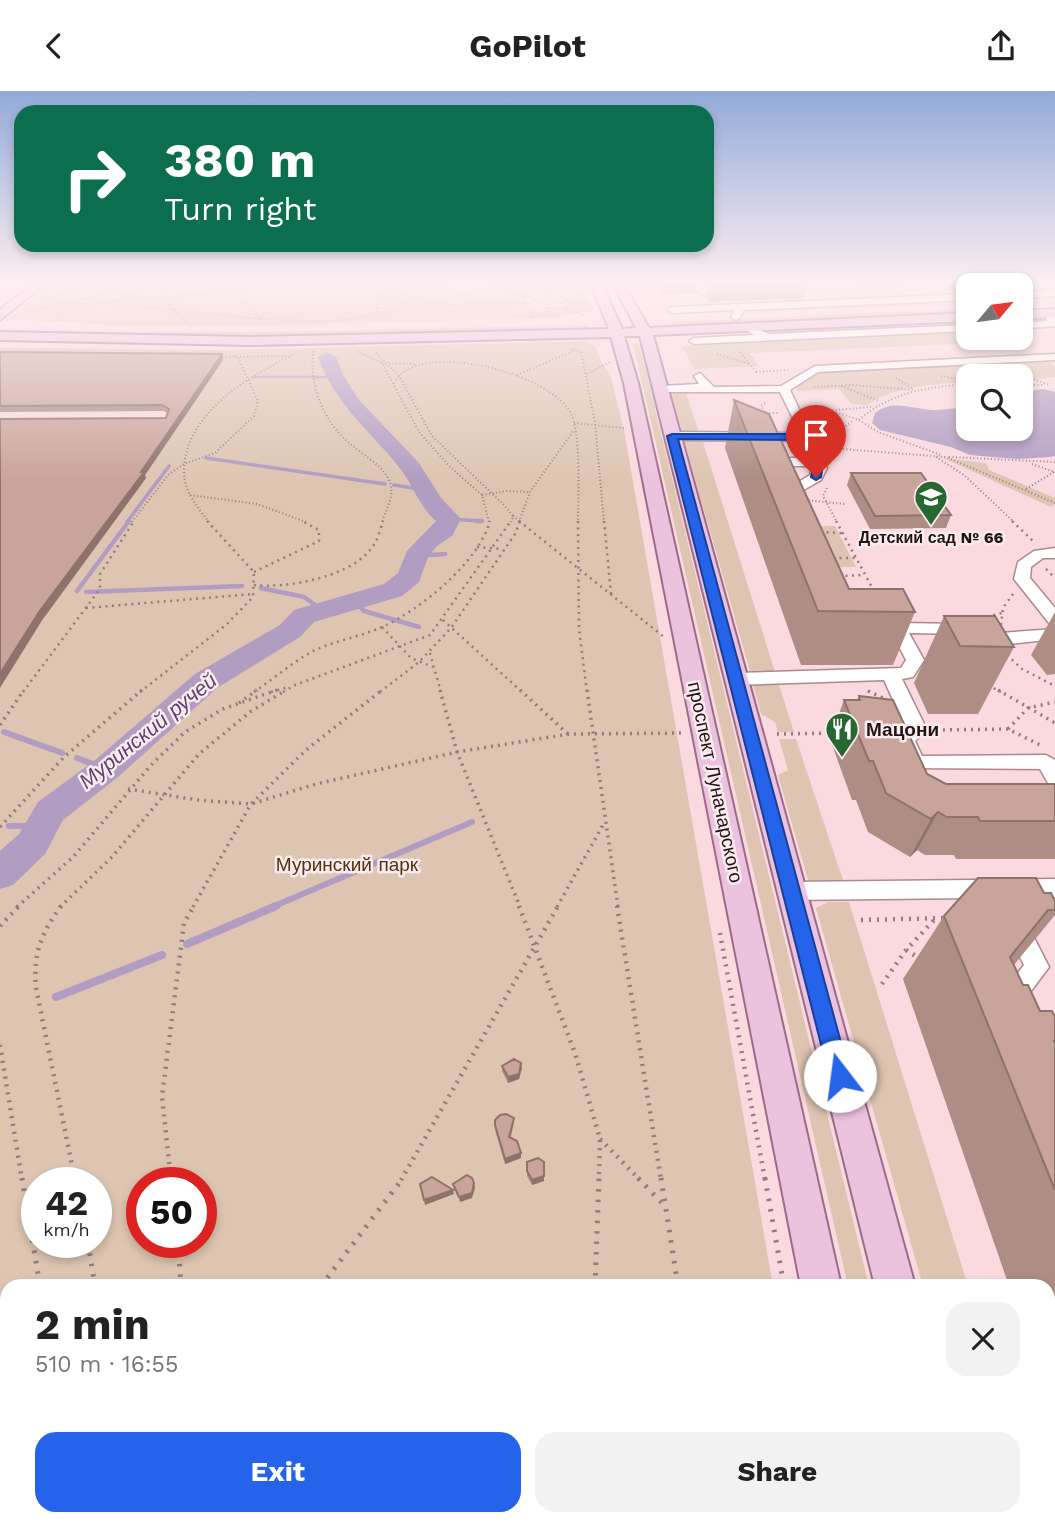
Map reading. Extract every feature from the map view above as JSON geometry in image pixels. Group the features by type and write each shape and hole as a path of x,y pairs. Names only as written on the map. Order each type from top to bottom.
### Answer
{"main road":[{"name":"проспект Луначарского","path":"630,349 631,383 820,1279"},
{"name":"проспект Луначарского","path":"640,349 660,389 893,1279"}],"street":[{"path":"660,389 703,382 712,390 768,387 784,389 815,369 1054,353"},
{"path":"784,389 808,437 817,470"},
{"path":"672,436 808,437"},
{"path":"802,532 771,462 817,470"},
{"path":"786,495 817,470"},
{"path":"1051,554 1039,554 1023,565 1022,579 1055,619"},
{"path":"736,679 907,673 921,658 898,628"},
{"path":"866,629 964,628 989,640"},
{"path":"960,647 989,640 1055,634"},
{"path":"890,673 917,730 904,739 926,784"},
{"path":"916,763 1046,762 1055,778"},
{"path":"791,891 1055,888"},
{"path":"998,889 1037,967 996,1017 1001,1029"}],"path":[{"path":"0,725 100,589 100,574 120,538 168,475 184,464 215,453 254,416 258,401 238,358 227,349"},
{"path":"0,827 64,757 145,688 226,625 253,597 254,572 190,495 184,477 187,446 201,424 246,380 267,366 309,349"},
{"path":"253,585 278,587 343,569 368,554 377,539 393,491 390,481 373,462 346,441 335,428 318,398 310,370 315,349"},
{"path":"354,349 382,363 466,363 517,375 554,396 568,409 575,425 580,570 579,629 604,823 677,1279"},
{"path":"565,349 581,352 587,374 595,422 611,594"},
{"path":"738,349 768,387"},
{"path":"376,353 379,350"},
{"path":"517,375 576,350"},
{"path":"359,353 389,353"},
{"path":"376,353 392,363 422,423 431,435 513,516 666,638"},
{"path":"218,357 290,356"},
{"path":"587,374 610,362"},
{"path":"239,703 312,652 382,627 427,600 448,582 486,535 490,519 482,495 450,467 419,432 382,363"},
{"path":"394,383 399,375 425,364"},
{"path":"895,377 915,390"},
{"path":"956,383 915,390 880,401 843,428 826,448 1055,462"},
{"path":"1033,385 1055,386"},
{"path":"784,389 839,386 915,390"},
{"path":"839,386 880,401"},
{"path":"795,413 872,407"},
{"path":"832,411 1055,503"},
{"path":"169,1167 162,1097 184,923 251,804 306,750 430,652 451,628 504,549 520,522 530,492 575,425 595,422 628,429"},
{"path":"935,456 964,475 1051,554"},
{"path":"1027,462 1055,472"},
{"path":"817,470 828,490 823,496 827,505 898,628"},
{"path":"1025,490 1055,472"},
{"path":"482,495 530,492"},
{"path":"190,495 220,497 280,509 319,530 319,541 313,545 254,572"},
{"path":"786,495 827,505 845,504"},
{"path":"0,926 4,919 68,863 128,789 175,741 206,717 425,638 443,620 512,522 513,516"},
{"path":"802,532 842,533"},
{"path":"477,547 504,549"},
{"path":"824,558 856,558"},
{"path":"832,576 865,575"},
{"path":"1022,579 989,640 1023,669 1055,686"},
{"path":"84,608 253,593"},
{"path":"964,628 967,622 1002,613"},
{"path":"443,620 569,734"},
{"path":"382,627 411,658 433,667"},
{"path":"430,652 457,753 536,947 575,1053 600,1139 595,1279"},
{"path":"73,1167 36,988 34,965 38,944 60,907 113,857 199,754 250,712 295,685"},
{"path":"988,685 1055,723"},
{"path":"1008,729 1028,708 1055,702"},
{"path":"917,730 1008,729 1044,747"},
{"path":"777,734 828,735 837,732"},
{"path":"128,789 198,800 251,804 316,784 457,753 569,734 683,733"},
{"path":"326,1279 410,1169 604,823"},
{"path":"882,984 906,950 936,918"},
{"path":"861,920 948,918"},
{"path":"906,950 920,959"},
{"path":"0,1045 39,1279"},
{"path":"600,1139 665,1207"},
{"path":"90,1258 93,1279"},
{"path":"179,1258 181,1279"}],"green space":[{"name":"Муринский парк","path":"0,349 596,349 602,364 610,374 624,430 772,1279 0,1279 0,688 43,619 145,479 142,478 220,364 0,357"},
{"path":"634,349 640,349 643,359 867,1279 846,1279"},
{"path":"684,349 845,349 750,353 758,366 694,369"},
{"path":"1046,359 1055,367 1055,377 1033,380 1033,364 956,364 956,383 902,390 867,405 852,404 839,389 798,391 796,388 820,371"},
{"path":"685,390 700,435 683,434 670,391"},
{"path":"702,439 775,672 750,671 684,440"},
{"path":"943,458 986,463 989,470 1055,498 1055,504 1051,507"},
{"path":"814,526 835,526 856,567 834,567"},
{"path":"778,682 794,732 778,732 775,722 761,714 753,685"},
{"path":"779,739 796,739 845,886 826,886 808,880 778,775 788,770"},
{"path":"828,902 849,902 966,1279 921,1279 816,908"}],"shaded area":[{"path":"1033,390 1055,392 1055,456 1017,459 970,455 951,447 880,430 872,423 875,413 889,406 935,410 956,408 956,441 1033,441"}],"building":[{"path":"0,352 222,354 141,472 144,472 39,612 0,674 0,419 166,418 169,409 162,405 0,406"},
{"path":"734,400 769,414 849,589 903,589 915,612 818,611"},
{"path":"851,473 921,473 951,515 875,516"},
{"path":"944,616 995,616 1014,647 960,646"},
{"path":"859,696 893,700 927,774 946,784 1055,784 1055,821 980,821 978,817 947,817 938,812 931,819 886,793 873,761 869,761 844,700 860,700"},
{"path":"978,878 1036,878 1044,893 1051,893 1055,901 1055,910 1048,910 1010,957 1023,985 1028,985 1040,1011 1052,1011 1055,1017 1055,1190 944,916"},
{"path":"514,1059 521,1063 519,1074 508,1077 502,1066"},
{"path":"506,1114 514,1118 509,1137 517,1141 521,1153 505,1159 495,1120"},
{"path":"538,1158 544,1162 544,1176 532,1180 527,1171 527,1162"},
{"path":"467,1175 474,1183 472,1193 459,1197 453,1184"},
{"path":"432,1177 453,1190 424,1200 420,1184"}],"waterway":[{"name":"Муринский ручей","path":"0,874 32,844 50,811 106,769 206,681 290,631 304,616 393,590 410,576 416,556 428,541 443,531 449,519 431,501 411,468 352,404 334,375 327,357"},
{"path":"254,377 333,377"},
{"path":"206,458 385,484"},
{"path":"127,522 169,466"},
{"path":"394,485 426,490"},
{"path":"449,519 482,521 476,521"},
{"path":"77,591 129,521"},
{"path":"416,556 445,554"},
{"path":"86,592 242,586"},
{"path":"261,588 304,597 324,611"},
{"path":"356,602 364,611 419,627"},
{"path":"4,732 62,753"},
{"path":"77,758 106,769"},
{"path":"272,907 472,822"},
{"path":"9,826 42,826"},
{"path":"187,944 276,906"},
{"path":"56,997 162,955"}],"place":[{"name":"Детский сад № 66","path":"931,527"},
{"name":"Мацони","path":"842,759"}],"route":[{"path":"816,477 820,468 819,462 808,437 672,436 840,1076"}]}
